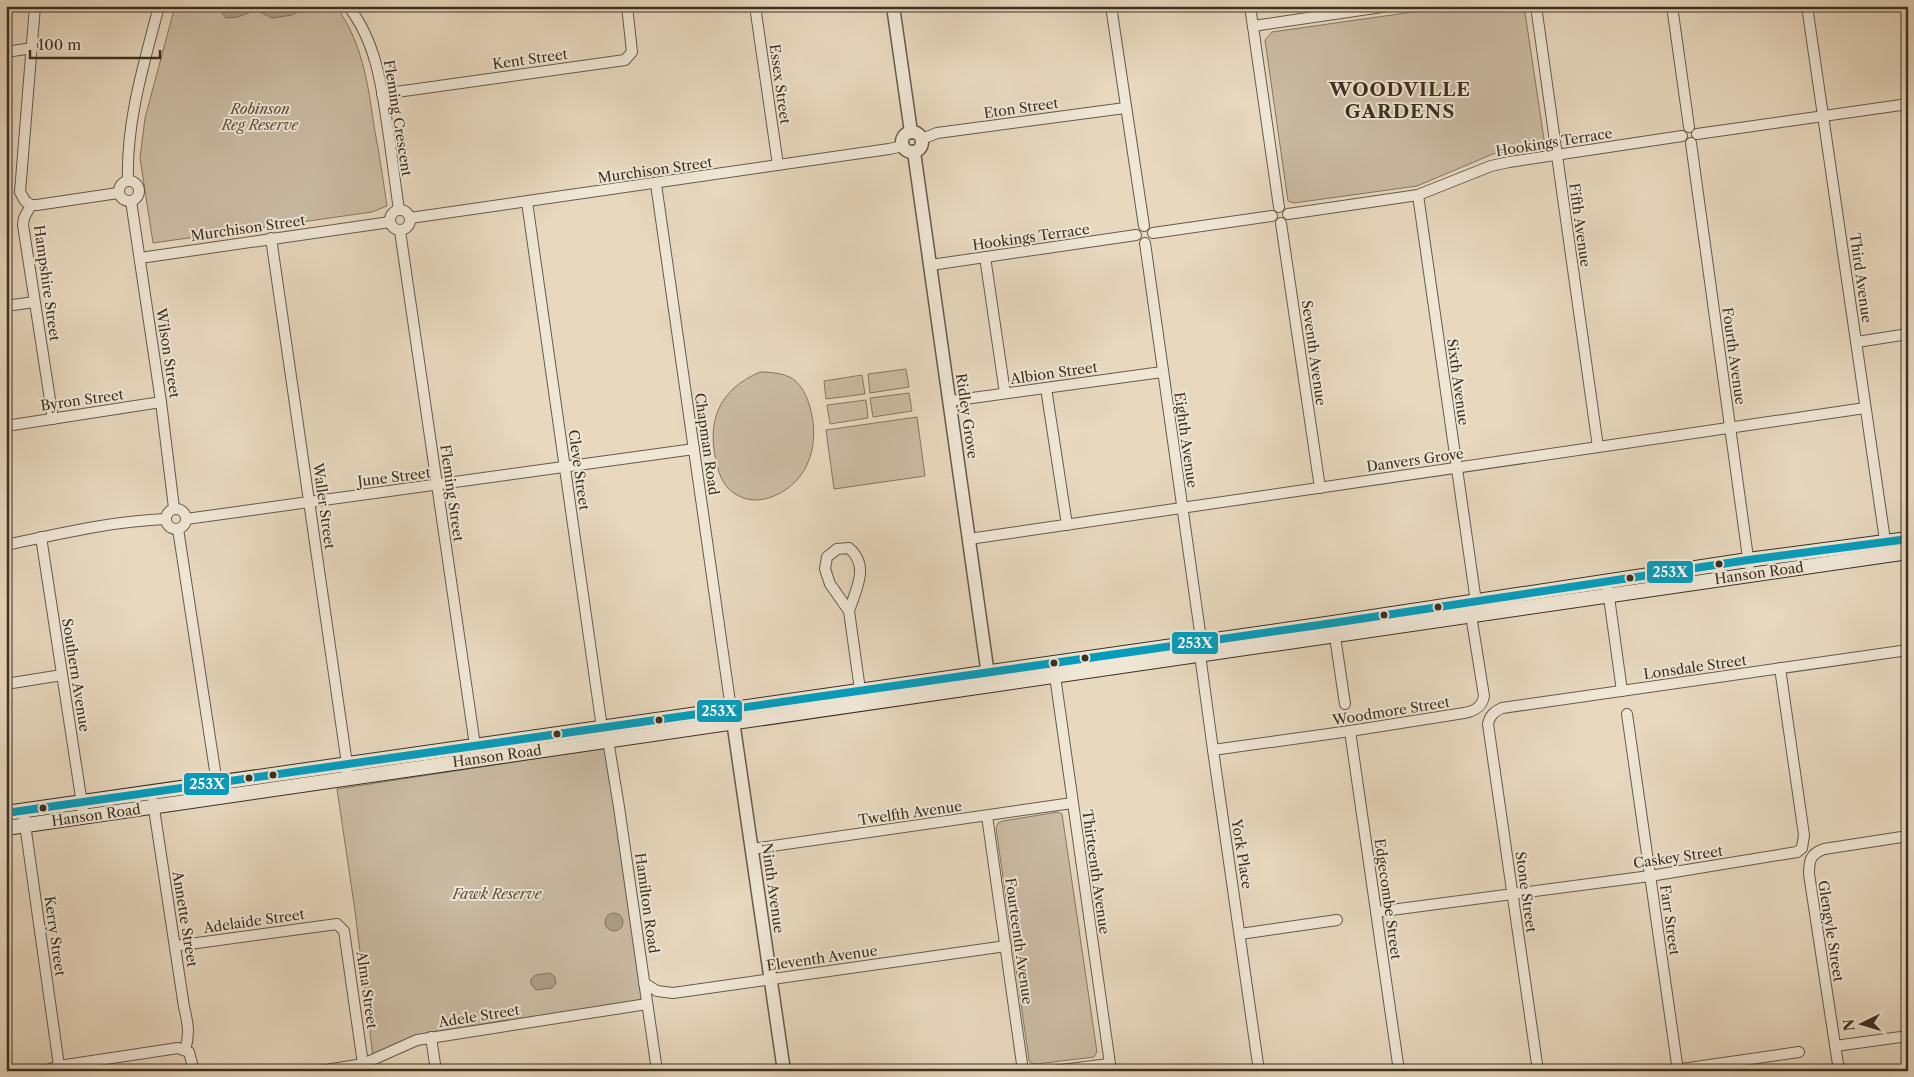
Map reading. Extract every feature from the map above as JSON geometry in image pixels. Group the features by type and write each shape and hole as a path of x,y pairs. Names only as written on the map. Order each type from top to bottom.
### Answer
{"main road":[{"name":"Hanson Road","path":"6,813 216,783 348,771 476,753 989,678 1060,662 1200,648 1886,548 1908,539"},
{"name":"Hanson Road","path":"1886,548 1908,552"},
{"name":"Hanson Road","path":"989,678 1055,676 1200,648"},
{"path":"1055,676 1056,668 1060,662"},
{"name":"Hanson Road","path":"6,828 219,797 348,771"}],"street":[{"path":"36,6 20,187 22,197 31,205 37,205 118,193"},
{"path":"128,181 128,134 159,6"},
{"name":"Fleming Crescent","path":"348,6 365,34 374,55 382,94 399,210"},
{"name":"Kent Street","path":"382,94 625,60 632,52 627,6"},
{"name":"Essex Street","path":"755,6 778,165"},
{"path":"893,6 916,136 922,145 919,150 908,149 904,137 916,136"},
{"path":"1110,6 1144,226"},
{"path":"1250,6 1279,207"},
{"path":"1253,26 1389,6"},
{"name":"Fifth Avenue","path":"1536,6 1598,447"},
{"path":"1672,6 1689,127"},
{"name":"Third Avenue","path":"1807,6 1886,548"},
{"path":"6,52 32,48"},
{"path":"1697,134 1908,104"},
{"name":"Eton Street","path":"916,136 1125,108"},
{"path":"1689,127 1695,129 1697,134 1691,143 1684,141 1682,136 1682,131 1689,127"},
{"name":"Hookings Terrace","path":"1288,214 1418,195 1499,164 1682,136"},
{"name":"Fourth Avenue","path":"1691,143 1749,567"},
{"name":"Murchison Street","path":"410,218 778,165 908,149"},
{"name":"Ridley Grove","path":"908,149 931,265 989,678"},
{"path":"128,181 135,183 139,192 137,198 130,202 124,201 118,193 121,185 128,181"},
{"name":"Chapman Road","path":"656,184 732,716"},
{"name":"Sixth Avenue","path":"1418,195 1474,608"},
{"name":"Wilson Street","path":"130,202 161,402 174,508"},
{"name":"Cleve Street","path":"526,202 605,734"},
{"name":"Hampshire Street","path":"31,205 24,218 23,225 53,419"},
{"path":"1272,216 1276,222 1286,221 1288,214 1284,208 1279,207"},
{"path":"1272,216 1273,211 1279,207"},
{"path":"399,210 406,212 410,218 408,227 400,231 396,230 390,222 392,214 399,210"},
{"path":"1153,233 1272,216"},
{"name":"Murchison Street","path":"140,258 390,222"},
{"name":"Seventh Avenue","path":"1281,223 1320,488"},
{"path":"1144,226 1148,226 1153,233"},
{"path":"1144,226 1137,231 1136,235 1141,242 1150,241 1153,233"},
{"name":"Fleming Street","path":"400,231 476,753"},
{"name":"Hookings Terrace","path":"931,265 1136,235"},
{"name":"Waller Street","path":"271,238 348,771"},
{"name":"Eighth Avenue","path":"1145,243 1200,648"},
{"path":"985,257 1005,393"},
{"path":"6,306 34,302"},
{"path":"1857,342 1908,334"},
{"name":"Albion Street","path":"950,401 1162,372"},
{"path":"1046,388 1067,524"},
{"name":"Byron Street","path":"6,426 161,402"},
{"name":"Danvers Grove","path":"969,539 1865,408"},
{"name":"June Street","path":"186,519 694,449"},
{"path":"174,508 182,510 186,519 184,525 178,529 168,525 166,519 168,512 174,508"},
{"path":"6,545 69,531 145,520 166,519"},
{"path":"178,529 219,797"},
{"name":"Southern Avenue","path":"41,537 84,816"},
{"path":"849,611 830,584 824,569 827,557 837,549 849,548 858,555 861,570 849,611 861,697"},
{"path":"1608,589 1622,691"},
{"name":"Woodmore Street","path":"1212,750 1464,713 1480,706 1484,696 1474,608"},
{"path":"1334,629 1345,704"},
{"name":"York Place","path":"1200,648 1212,750 1259,1071"},
{"name":"Lonsdale Street","path":"1489,717 1502,708 1908,650"},
{"name":"Caskey Street","path":"1376,912 1650,876 1798,852 1802,848 1804,835 1780,668"},
{"path":"6,684 62,675"},
{"name":"Thirteenth Avenue","path":"1055,676 1110,1067"},
{"name":"Farr Street","path":"1627,714 1675,1070"},
{"name":"Ninth Avenue","path":"732,716 784,1071"},
{"name":"Stone Street","path":"1489,717 1488,724 1538,1071"},
{"name":"Edgecombe Street","path":"1350,731 1400,1071"},
{"name":"Hamilton Road","path":"605,734 657,1071"},
{"name":"Annette Street","path":"152,792 189,1030 181,1049"},
{"name":"Twelfth Avenue","path":"752,849 1072,803"},
{"name":"Kerry Street","path":"23,810 60,1066"},
{"name":"Fourteenth Avenue","path":"987,816 1023,1071"},
{"name":"Glengyle Street","path":"1839,1071 1809,874 1809,861 1813,855 1824,848 1908,836"},
{"path":"1240,934 1337,920"},
{"name":"Adelaide Street","path":"175,946 337,924"},
{"name":"Alma Street","path":"337,924 344,931 363,1064"},
{"name":"Eleventh Avenue","path":"644,983 657,991 673,993 1006,946"},
{"name":"Adele Street","path":"320,1071 363,1064 404,1045 431,1038 647,1004"},
{"path":"1835,1046 1908,1036"},
{"path":"431,1038 436,1071"},
{"path":"44,1071 60,1066 181,1049 189,1052 194,1071"},
{"path":"1675,1070 1799,1052"},
{"path":"1053,1071 1110,1067"}],"green space":[{"name":"Robinson Reg Reserve","path":"175,6 336,6 352,34 362,63 369,94 387,206 372,212 153,243 140,158 145,118"},
{"path":"1455,6 1524,6 1545,146 1493,154 1417,186 1294,203 1288,201 1265,40 1272,32"},
{"path":"906,369 909,387 870,393 868,374"},
{"path":"760,372 785,375 799,384 806,395 810,407 814,434 809,459 804,471 796,481 774,496 756,500 746,499 737,495 724,482 717,465 713,435 715,421 725,398 746,379"},
{"path":"862,375 865,394 826,399 824,381"},
{"path":"909,393 912,411 873,417 870,398"},
{"path":"866,400 868,418 830,424 827,405"},
{"path":"917,417 925,476 834,489 826,430"},
{"name":"Fawk Reserve","path":"605,748 643,1001 428,1033 373,1057 355,911 337,789"},
{"path":"1058,812 1062,814 1097,1052 1094,1057 1036,1064 1031,1063 1029,1060 996,828 998,823 1003,821"}],"shaded area":[{"path":"222,6 233,6 238,10 243,6 264,6 274,9 286,6 309,6 292,15 272,18 256,10 238,17 226,18 222,13"},
{"path":"614,913 620,916 623,922 620,928 614,931 608,928 605,922 608,916"},
{"path":"550,973 555,977 556,983 552,988 536,990 531,984 531,979 536,975"}],"transit line":[{"name":"253X","path":"6,813 1333,623 1748,560 1908,539"}],"district":[{"name":"WOODVILLE GARDENS","path":"1400,100"}]}
